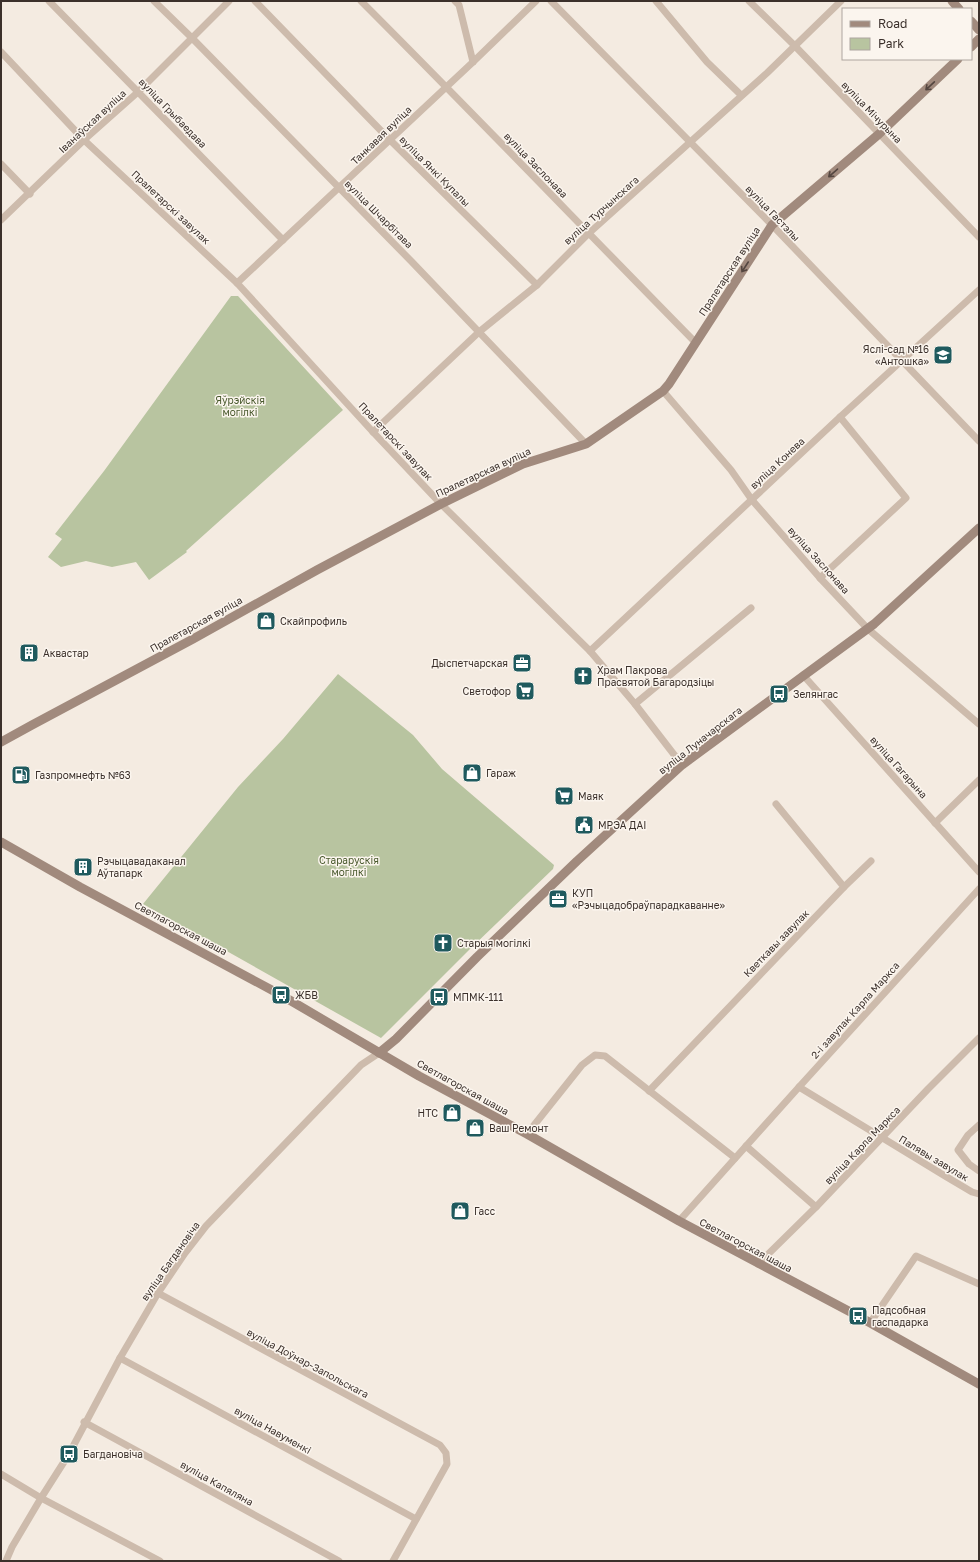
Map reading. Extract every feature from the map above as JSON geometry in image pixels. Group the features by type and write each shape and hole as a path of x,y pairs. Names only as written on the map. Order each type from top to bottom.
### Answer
{"street":[{"name":"вуліца Грыбаедава","path":"49,1 283,240"},
{"name":"вуліца Шчарбітава","path":"154,1 340,188 586,444"},
{"name":"Іванаўская вуліца","path":"1,220 30,194 84,140 138,92 229,1"},
{"name":"вуліца Янкі Купалы","path":"255,1 390,140 537,285"},
{"name":"вуліца Заслонава","path":"361,1 447,87 588,234 696,343"},
{"path":"455,1 459,5 473,62"},
{"name":"Танкавая вуліца","path":"237,283 340,188 536,1"},
{"name":"вуліца Гастэлы","path":"551,1 772,226 979,441"},
{"path":"656,1 707,62 741,95"},
{"name":"вуліца Мічурына","path":"749,1 979,237"},
{"name":"вуліца Турчынскага","path":"373,432 479,332 537,285 588,234 767,73 841,1"},
{"path":"972,22 979,30"},
{"name":"Пралетарскі завулак","path":"1,52 84,140 237,283 441,504 590,651 635,704 682,765"},
{"name":"Пралетарская вуліца","path":"1,742 441,504 523,464 586,444 663,391 772,226 879,134 957,60"},
{"path":"1,164 30,194"},
{"name":"вуліца Конева","path":"590,651 840,417 979,290"},
{"name":"вуліца Заслонава","path":"663,391 731,470 752,500 820,578 868,629 979,724"},
{"path":"820,578 906,498 840,417"},
{"name":"вуліца Луначарскага","path":"379,1053 396,1039 477,957 577,861 682,765 803,675 868,629 979,528"},
{"path":"635,704 751,608"},
{"name":"вуліца Гагарына","path":"803,675 979,872"},
{"path":"935,823 979,780"},
{"path":"776,804 844,887"},
{"name":"Светлагорская шаша","path":"1,842 80,887 281,995 379,1053 527,1134 679,1221 870,1323 979,1384"},
{"name":"Кветкавы завулак","path":"649,1090 844,887 871,861"},
{"name":"2-і завулак Карла Маркса","path":"679,1221 799,1086 979,889"},
{"name":"вуліца Карла Маркса","path":"758,1264 816,1207 979,1038"},
{"name":"вуліца Багдановіча","path":"6,1561 12,1547 69,1454 84,1422 158,1293 206,1226 361,1065 379,1053"},
{"path":"527,1134 582,1065 595,1054 605,1056 735,1158"},
{"name":"Палявы завулак","path":"799,1086 882,1138 972,1192 979,1194"},
{"path":"979,1125 968,1135 958,1150 969,1164 979,1171"},
{"path":"746,1146 816,1207"},
{"path":"870,1323 916,1256 979,1284"},
{"name":"вуліца Доўнар-Запольскага","path":"158,1293 440,1445 446,1453 447,1464 416,1519"},
{"name":"вуліца Навуменкі","path":"120,1358 416,1519"},
{"name":"вуліца Капяляна","path":"84,1422 339,1561"},
{"path":"1,1474 41,1498 160,1561"},
{"path":"392,1561 416,1519"}],"green space":[{"name":"Яўрэйскія могілкі","path":"231,296 238,296 343,410 186,551 187,552 149,580 136,562 112,567 86,561 61,567 48,557 62,539 55,534 104,471"},
{"name":"Старарускія могілкі","path":"338,674 413,735 442,769 554,865 553,869 381,1038 143,904 238,787 283,739"}],"place":[{"name":"Яслі-сад №16 «Антошка»","path":"943,355"},
{"name":"Скайпрофиль","path":"266,621"},
{"name":"Аквастар","path":"29,653"},
{"name":"Дыспетчарская","path":"522,663"},
{"name":"Храм Пакрова Прасвятой Багародзіцы","path":"583,676"},
{"name":"Светофор","path":"525,691"},
{"name":"Зелянгас","path":"779,694"},
{"name":"Гараж","path":"472,773"},
{"name":"Газпромнефть №63","path":"21,775"},
{"name":"Маяк","path":"564,796"},
{"name":"МРЭА ДАІ","path":"584,825"},
{"name":"Рэчыцавадаканал Аўтапарк","path":"83,867"},
{"name":"КУП «Рэчыцадобраўпарадкаванне»","path":"558,899"},
{"name":"Старыя могілкі","path":"443,943"},
{"name":"ЖБВ","path":"281,995"},
{"name":"МПМК-111","path":"439,997"},
{"name":"НТС","path":"452,1113"},
{"name":"Ваш Ремонт","path":"475,1128"},
{"name":"Гасс","path":"460,1211"},
{"name":"Падсобная гаспадарка","path":"858,1316"},
{"name":"Багдановіча","path":"69,1454"}]}
